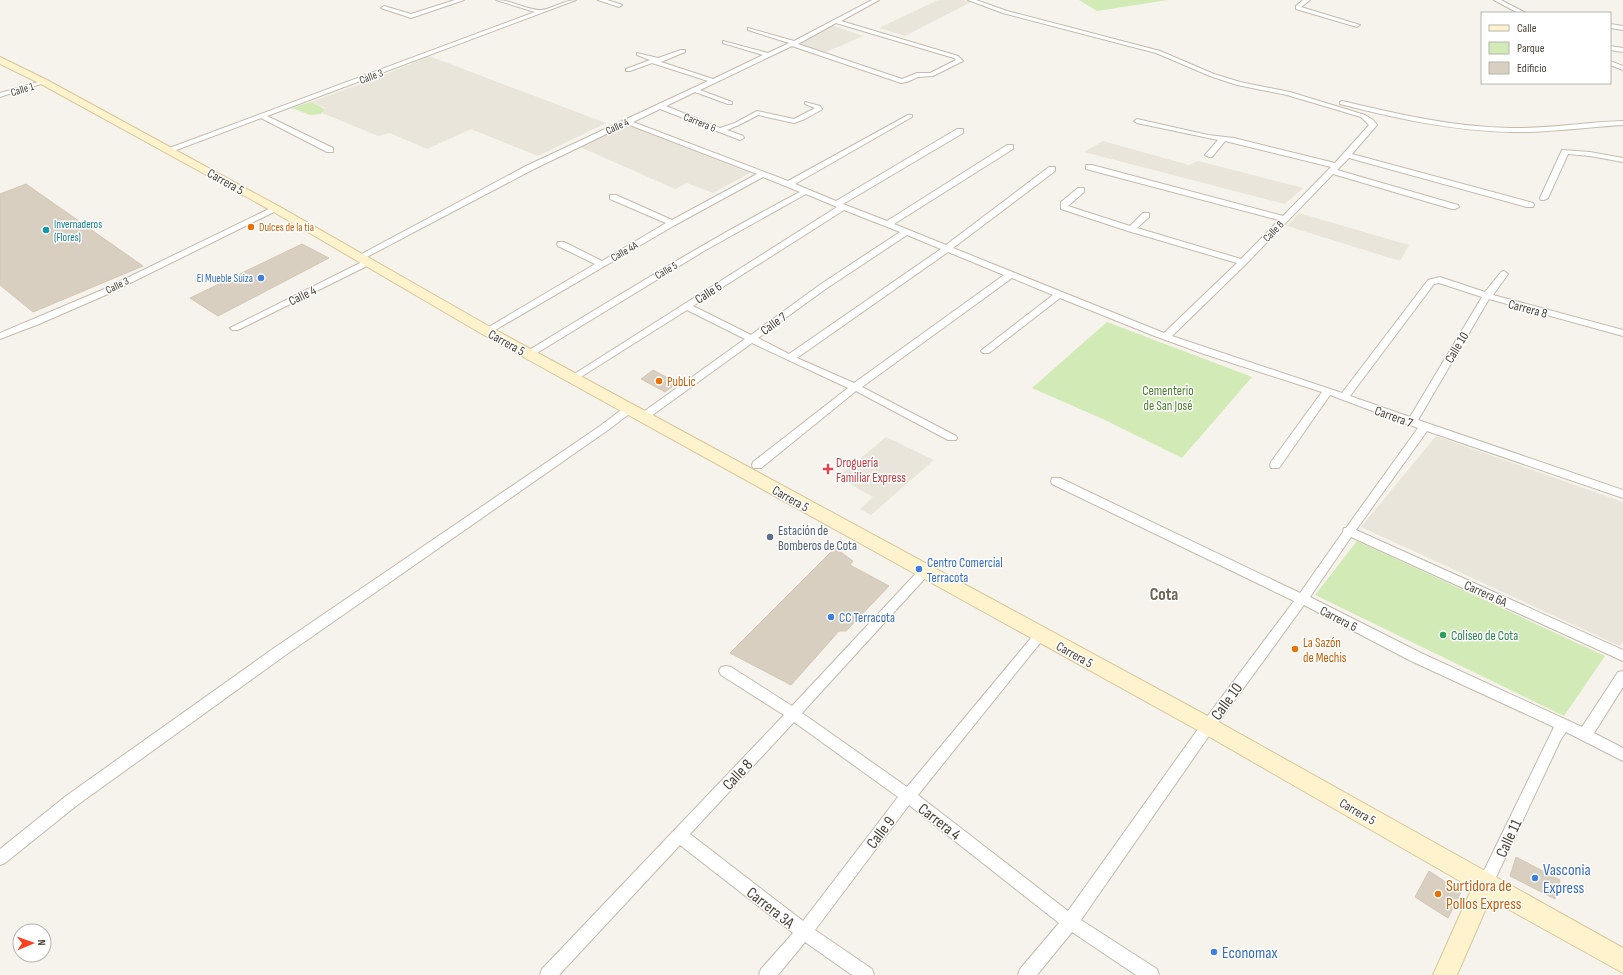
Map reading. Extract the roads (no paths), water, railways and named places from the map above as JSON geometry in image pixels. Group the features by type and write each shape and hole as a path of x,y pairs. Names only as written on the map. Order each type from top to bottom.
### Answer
{"main road":[{"name":"Carrera 5","path":"0,60 44,82 276,209 486,331 924,572 1208,726 1485,885 1623,961"},
{"name":"Calle 11","path":"1445,975 1485,885"}],"street":[{"path":"384,8 411,16 461,0"},
{"path":"499,0 540,12"},
{"name":"Calle 3","path":"168,150 573,0"},
{"path":"601,0 619,5"},
{"name":"Calle 4","path":"235,328 364,260 529,168 793,43 876,0"},
{"path":"971,0 1005,12 1158,52 1212,75 1239,84 1318,98 1414,119 1454,126 1487,129 1534,130 1623,123"},
{"path":"1307,0 1298,8 1357,25"},
{"path":"1497,0 1521,12"},
{"path":"750,29 901,81 917,76 931,75 960,61 960,59 956,57 835,21"},
{"path":"1611,26 1623,28"},
{"path":"725,42 768,55"},
{"path":"1611,48 1623,50"},
{"path":"660,60 683,51"},
{"path":"639,54 715,80"},
{"path":"628,70 652,61 715,80"},
{"path":"1611,63 1623,68"},
{"name":"Calle 1","path":"0,96 44,82"},
{"path":"695,90 730,103"},
{"name":"Calle 8","path":"1166,336 1243,262 1334,169 1373,125 1371,121 1363,116 1288,93"},
{"path":"720,130 738,124 757,113 798,120 819,109 818,107 807,103"},
{"name":"Carrera 6","path":"660,106 740,138"},
{"path":"262,116 330,150"},
{"path":"789,184 910,116"},
{"path":"1137,121 1208,137 1224,138 1282,152 1455,207"},
{"name":"Carrera 7","path":"626,122 807,191 1155,333 1207,352 1328,391 1412,422 1623,494"},
{"name":"Calle 6","path":"573,378 688,306 840,205 960,131"},
{"path":"1209,155 1224,138"},
{"path":"888,224 1010,147"},
{"path":"1544,198 1565,152 1590,154 1623,160"},
{"path":"1347,155 1530,205"},
{"path":"1089,167 1285,219"},
{"path":"790,358 947,249 1052,169"},
{"name":"Calle 4A","path":"486,331 672,223 763,174"},
{"path":"1081,190 1064,204 1064,207 1131,229 1243,262"},
{"name":"Calle 5","path":"529,354 762,214 807,191"},
{"path":"613,197 672,223"},
{"name":"Calle 3","path":"0,336 35,323 276,209"},
{"path":"1131,229 1146,215"},
{"name":"Calle 7","path":"643,417 824,286 906,232"},
{"path":"561,244 602,264"},
{"path":"757,465 855,387 1010,274"},
{"name":"Calle 10","path":"1412,422 1487,296 1504,274"},
{"name":"Carrera 8","path":"1344,397 1434,280 1440,280 1487,296 1623,333"},
{"path":"986,352 1059,294"},
{"path":"688,306 790,358 855,387 952,438"},
{"path":"1275,465 1328,391"},
{"path":"0,858 77,796 282,650 604,428 629,409"},
{"name":"Calle 10","path":"1026,975 1070,922 1208,726 1302,599 1348,532 1425,426"},
{"name":"Carrera 6","path":"1056,480 1302,599 1416,657 1585,735 1623,755"},
{"name":"Carrera 6A","path":"1348,532 1623,656"},
{"name":"Calle 8","path":"548,975 924,572"},
{"name":"Calle 9","path":"767,975 804,932 908,796 1040,634"},
{"name":"Carrera 4","path":"726,671 793,714 908,796 1070,922 1151,975"},
{"path":"1585,735 1623,676"},
{"name":"Calle 11","path":"1485,885 1556,734 1563,725"},
{"name":"Carrera 3A","path":"679,835 804,932 866,975"}],"place":[{"name":"Dulces de la tía","path":"251,227"},
{"name":"Invernaderos (Flores)","path":"46,230"},
{"name":"El Mueble Suiza","path":"261,278"},
{"name":"PubLic","path":"659,381"},
{"name":"Droguería Familiar Express","path":"828,469"},
{"name":"Estación de Bomberos de Cota","path":"770,537"},
{"name":"Centro Comercial Terracota","path":"919,569"},
{"name":"CC Terracota","path":"831,617"},
{"name":"Coliseo de Cota","path":"1443,635"},
{"name":"La Sazón de Mechis","path":"1295,649"},
{"name":"Vasconia Express","path":"1535,878"},
{"name":"Surtidora de Pollos Express","path":"1438,894"},
{"name":"Economax","path":"1214,952"}],"district":[{"name":"Cota","path":"1164,594"}],"park label":[{"name":"Cementerio de San José","path":"1168,398"}]}
